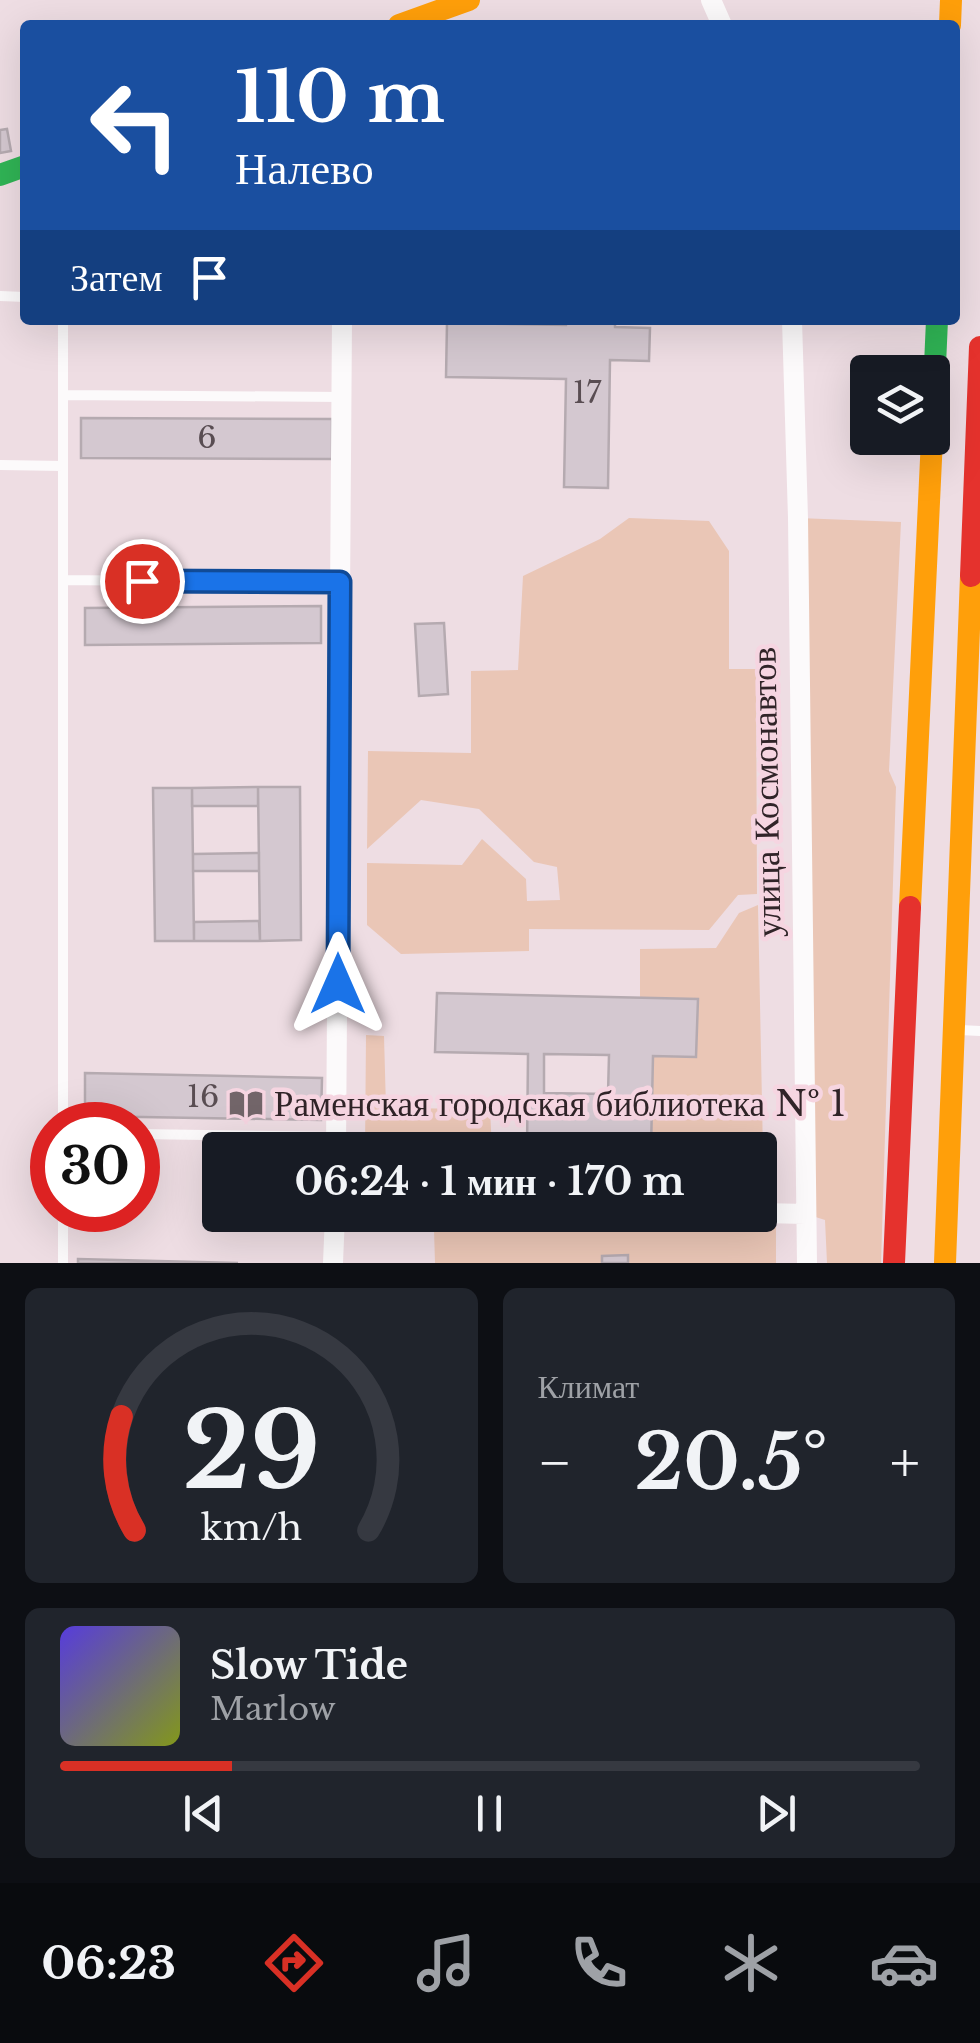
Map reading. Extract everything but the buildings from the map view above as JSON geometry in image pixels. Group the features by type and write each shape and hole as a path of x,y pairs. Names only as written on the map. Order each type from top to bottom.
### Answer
{"main road":[{"path":"413,20 469,0"},
{"path":"936,355 938,325"},
{"path":"945,1263 974,671 980,347"},
{"path":"894,1263 931,455"}],"street":[{"path":"336,1132 342,325"},
{"name":"улица Космонавтов","path":"792,325 807,1263"},
{"path":"777,1214 806,1214"},
{"path":"332,1263 334,1232"}],"lane":[{"path":"62,1102 63,325"},
{"path":"63,395 342,397"},
{"path":"0,465 63,466"},
{"path":"62,580 340,582"},
{"path":"954,1030 980,1031"},
{"path":"160,1135 202,1137"},
{"path":"62,1232 62,1263"}],"shaded area":[{"path":"629,518 709,521 729,551 729,669 756,669 757,894 738,895 709,930 529,929 529,951 401,954 367,925 367,863 462,865 482,839 526,879 527,901 560,900 557,867 534,862 479,809 421,800 367,849 368,751 471,753 471,671 518,670 523,576 600,539"},
{"path":"798,518 901,522 889,771 896,787 881,1263 827,1263 825,1220 806,1214"},
{"path":"758,905 763,1132 651,1132 653,1056 696,1057 698,999 640,997 640,949 716,948 739,913"},
{"path":"366,1035 384,1036 386,1108 490,1109 491,1132 365,1132"},
{"path":"434,1232 776,1232 776,1263 435,1263"}],"traffic: fast":[{"path":"0,175 20,168"},
{"path":"935,355 937,325"}],"traffic: slow":[{"path":"413,20 469,0"},
{"path":"950,20 951,0"},
{"path":"910,907 931,455"},
{"path":"945,1263 971,576"}],"traffic: jam":[{"path":"971,576 980,347"},
{"path":"894,1263 910,907"}],"place":[{"name":"Раменская городская библиотека № 1","path":"246,1104"}],"route":[{"path":"142,581 340,582 338,984"}]}
